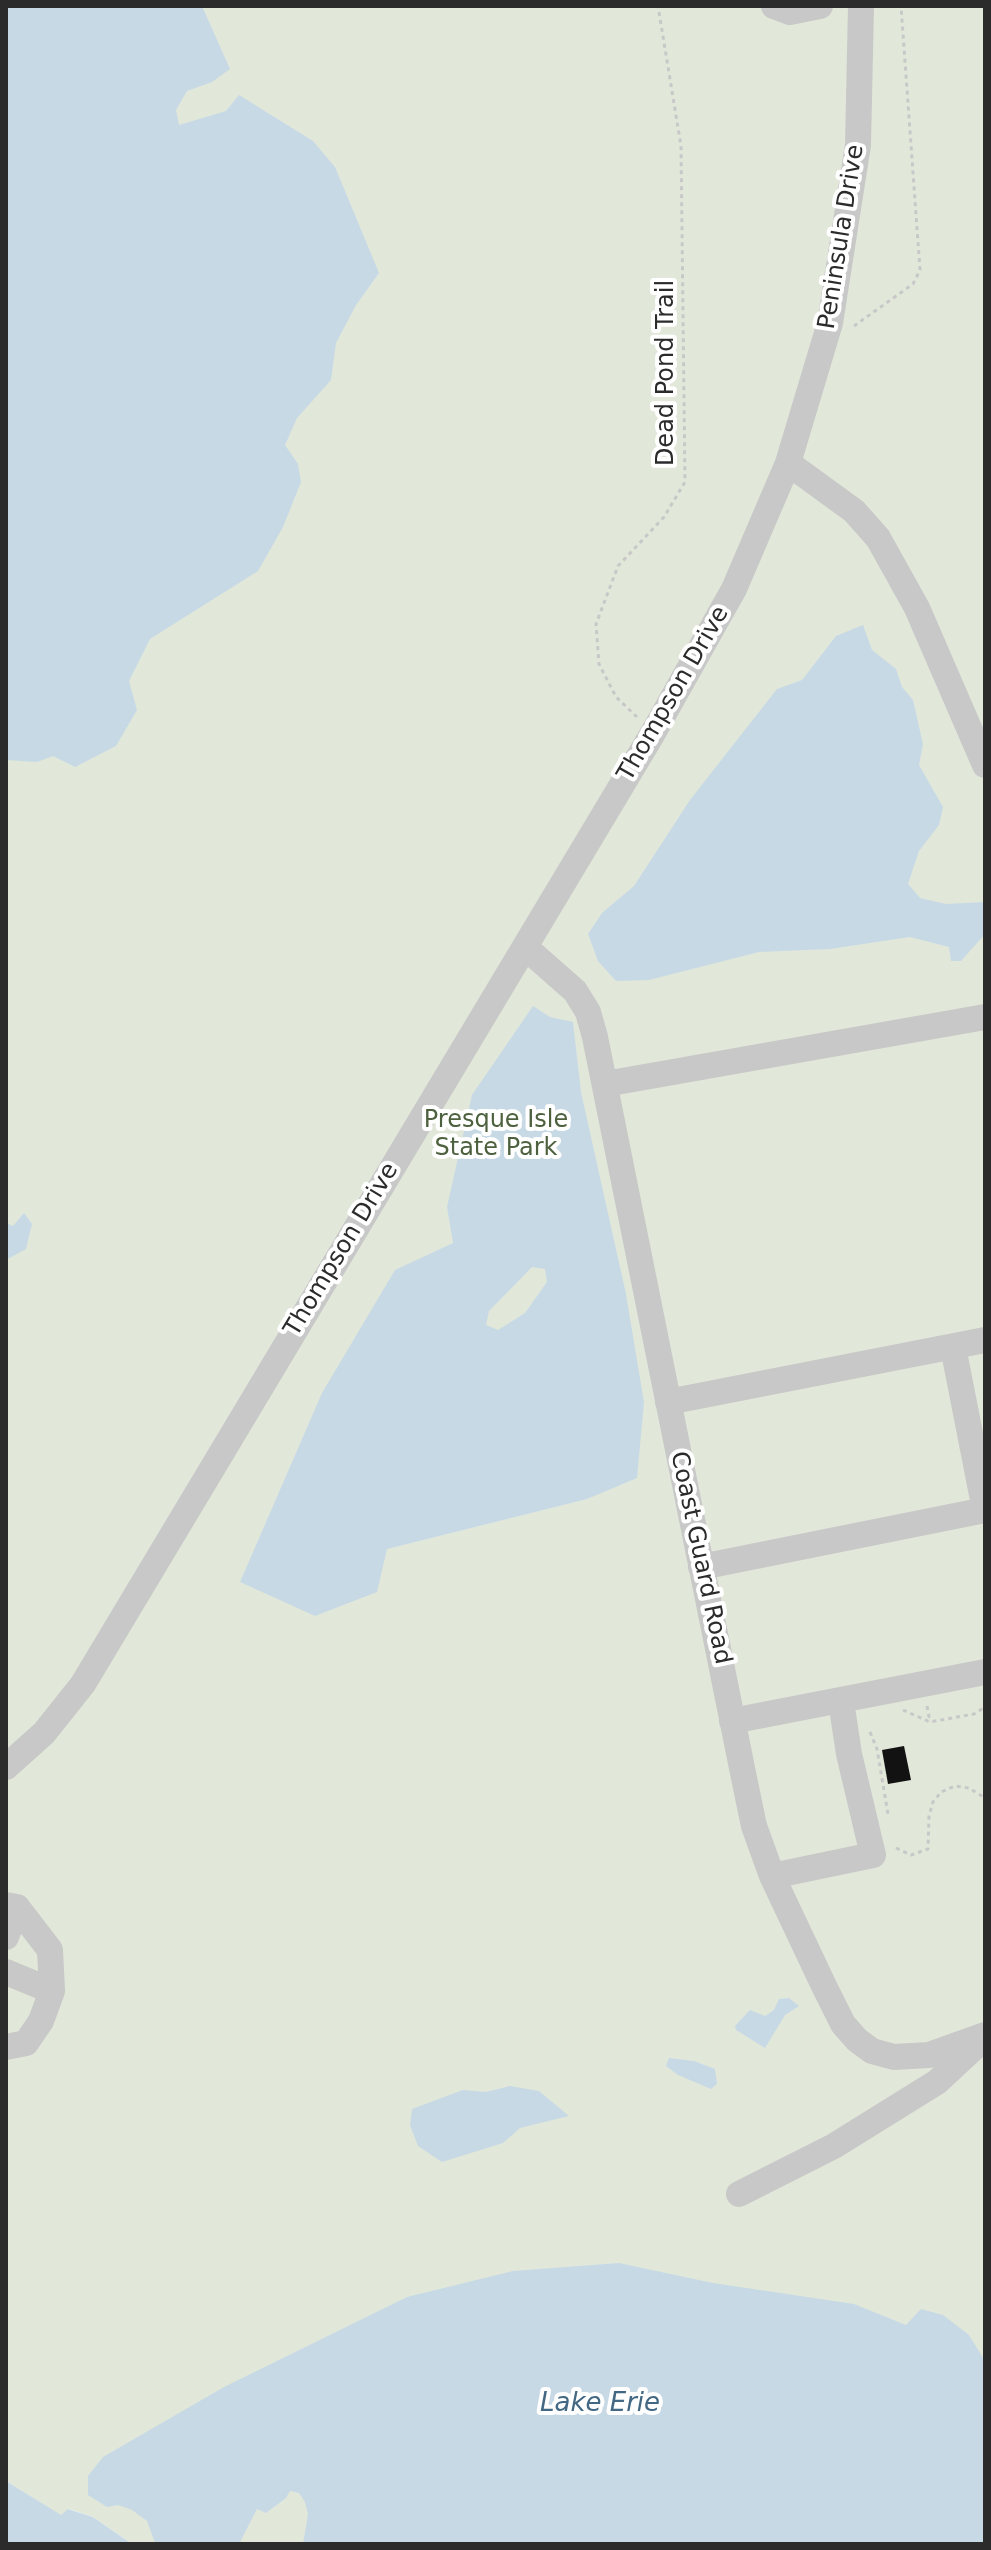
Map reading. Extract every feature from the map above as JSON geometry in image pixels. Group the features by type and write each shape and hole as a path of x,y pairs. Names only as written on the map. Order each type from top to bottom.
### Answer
{"street":[{"path":"774,6 790,12 820,6"},
{"name":"Peninsula Drive","path":"788,463 807,409 830,323 851,212 861,97 861,6"},
{"name":"Thompson Drive","path":"6,1767 44,1733 83,1684 525,947 653,733 734,589 788,463"},
{"path":"788,463 836,495 878,538 917,608 985,765"},
{"name":"Coast Guard Road","path":"525,947 575,991 588,1012 754,1826 772,1876 843,2024 857,2040 872,2051 894,2057 929,2055 985,2037"},
{"path":"605,1084 985,1017"},
{"path":"668,1402 985,1340"},
{"path":"701,1567 985,1510 953,1347"},
{"path":"732,1721 985,1672"},
{"path":"772,1876 873,1855 849,1754 841,1701"},
{"path":"6,1937 12,1906"},
{"path":"6,2047 26,2043 41,2021 52,1991 50,1950 12,1906"},
{"path":"6,1972 52,1991"},
{"path":"739,2194 834,2146 937,2082 985,2037"}],"path":[{"name":"Dead Pond Trail","path":"653,733 616,697 599,664 596,624 618,566 664,517 685,482 681,146 658,6"},
{"path":"897,1707 930,1722 974,1714 985,1707"},
{"path":"869,1729 877,1749 888,1818"},
{"path":"893,1845 911,1855 928,1849 929,1816 933,1802 941,1792 955,1786 969,1788 985,1798"}],"green space":[{"name":"Presque Isle State Park","path":"6,6 985,6 985,2544 306,2538 303,2544 132,2544 93,2517 69,2509 61,2516 6,2481"}],"water":[{"path":"6,6 202,6 230,69 212,82 187,91 176,110 179,125 226,111 239,95 313,141 335,167 379,273 356,305 336,343 331,380 297,418 285,445 298,464 301,482 283,527 258,571 150,639 129,681 137,710 116,746 75,767 53,756 37,762 6,760"},
{"path":"863,625 872,650 896,669 902,687 913,700 923,744 919,765 943,807 939,825 919,851 908,884 920,898 946,904 985,902 985,934 961,961 951,961 949,947 910,937 830,949 759,952 649,980 616,981 598,961 588,934 602,913 634,886 690,800 777,689 802,680 836,636"},
{"path":"533,1006 550,1017 573,1022 581,1092 626,1294 644,1402 637,1478 587,1499 387,1549 377,1592 315,1616 240,1582 322,1393 395,1270 453,1243 447,1207 472,1095","holes":["532,1267 545,1269 547,1282 525,1313 498,1330 486,1325 489,1311"]},
{"path":"24,1213 32,1224 26,1249 6,1260 6,1223 13,1226"},
{"path":"789,1998 799,2006 785,2015 765,2048 736,2030 735,2026 750,2010 765,2016 774,2010 779,1999"},
{"path":"669,2058 694,2061 715,2069 717,2084 711,2089 678,2075 666,2066"},
{"path":"510,2086 539,2091 569,2116 520,2128 503,2143 442,2162 418,2146 410,2125 412,2109 463,2090 486,2092"},
{"name":"Lake Erie","path":"619,2263 713,2283 854,2304 906,2325 921,2309 943,2315 969,2335 985,2361 985,2544 303,2544 308,2514 299,2493 290,2491 286,2498 266,2513 257,2509 239,2544 161,2544 155,2543 147,2521 132,2510 118,2505 107,2507 88,2495 88,2476 103,2457 224,2387 407,2297 513,2271"},
{"path":"6,2481 61,2515 68,2509 93,2517 132,2544 6,2544"}],"building":[{"path":"904,1746 911,1780 888,1784 882,1750"}]}
